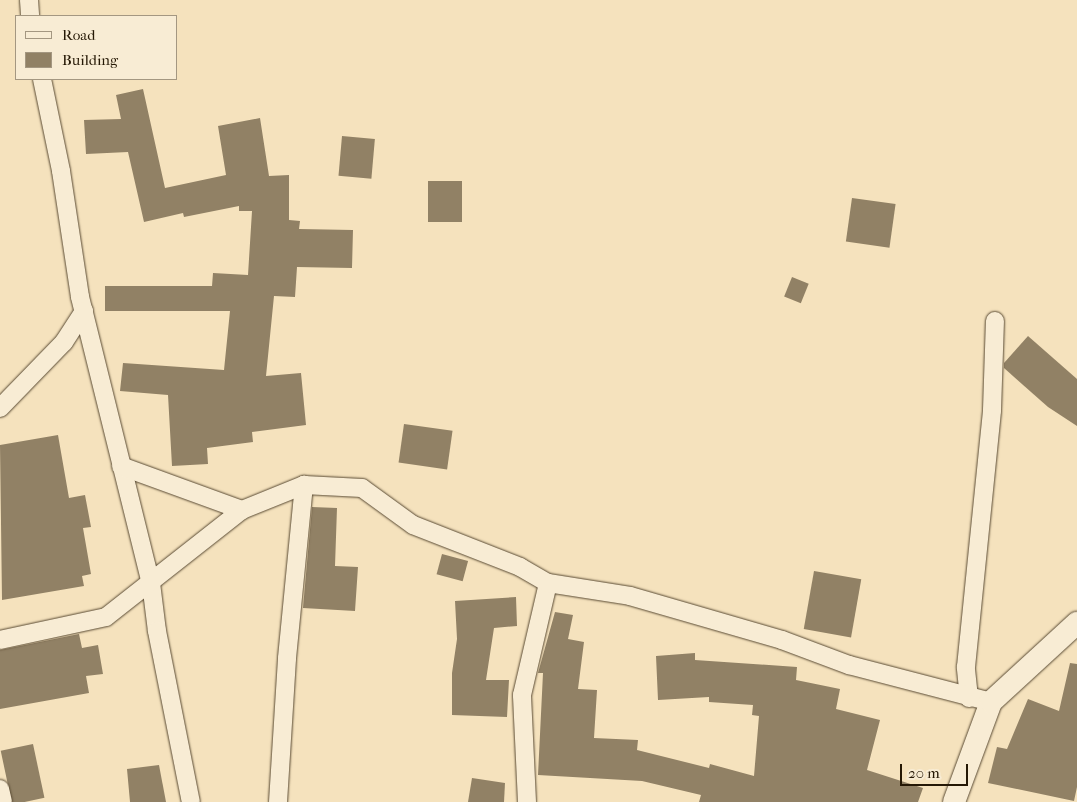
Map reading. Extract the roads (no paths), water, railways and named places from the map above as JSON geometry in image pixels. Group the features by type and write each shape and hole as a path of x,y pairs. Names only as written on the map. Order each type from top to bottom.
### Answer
{"street":[{"path":"28,0 30,15"},
{"path":"42,80 84,311 151,582 157,631 191,802"},
{"path":"0,408 64,342 84,311"},
{"path":"969,698 966,667 992,410 995,321"},
{"path":"121,466 242,510"},
{"path":"0,640 106,617 242,510 304,485 362,488 413,526 520,567 548,583 630,596 782,640 849,665 969,698 991,702"},
{"path":"278,802 286,658 304,485"},
{"path":"526,802 522,695 548,583"},
{"path":"954,802 991,702 1077,623"},
{"path":"0,789 3,802"}]}
